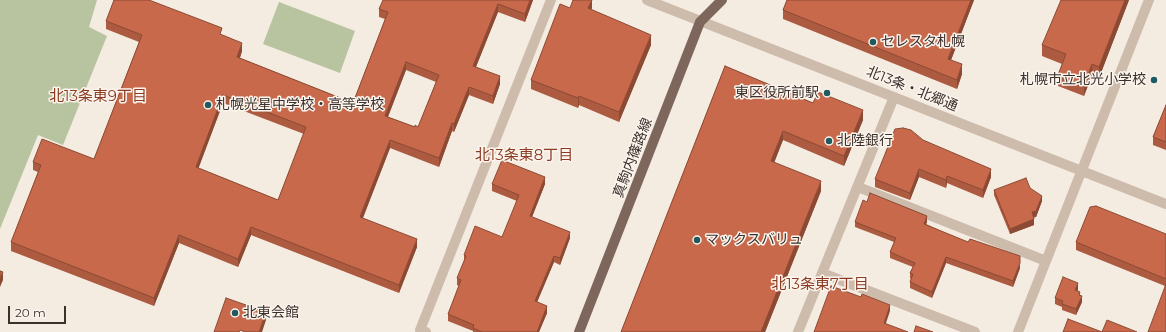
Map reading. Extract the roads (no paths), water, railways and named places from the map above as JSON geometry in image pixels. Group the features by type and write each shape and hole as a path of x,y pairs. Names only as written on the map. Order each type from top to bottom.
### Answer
{"main road":[{"name":"真駒内篠路線","path":"579,332 700,22 722,0"}],"street":[{"path":"426,332 420,330 551,0"},
{"name":"北13条・北郷通","path":"647,0 1166,204"},
{"path":"1018,332 1149,0"},
{"path":"798,332 894,97"},
{"path":"858,187 1046,261"},
{"path":"822,273 976,332"}],"place":[{"name":"セレスタ札幌","path":"873,42"},
{"name":"札幌市立北光小学校","path":"1154,80"},
{"name":"東区役所前駅","path":"827,93"},
{"name":"札幌光星中学校・高等学校","path":"208,105"},
{"name":"北陸銀行","path":"829,141"},
{"name":"マックスバリュ","path":"697,240"},
{"name":"北東会館","path":"235,313"}],"district":[{"name":"北13条東9丁目","path":"98,97"},
{"name":"北13条東8丁目","path":"524,156"},
{"name":"北13条東7丁目","path":"820,285"}]}
